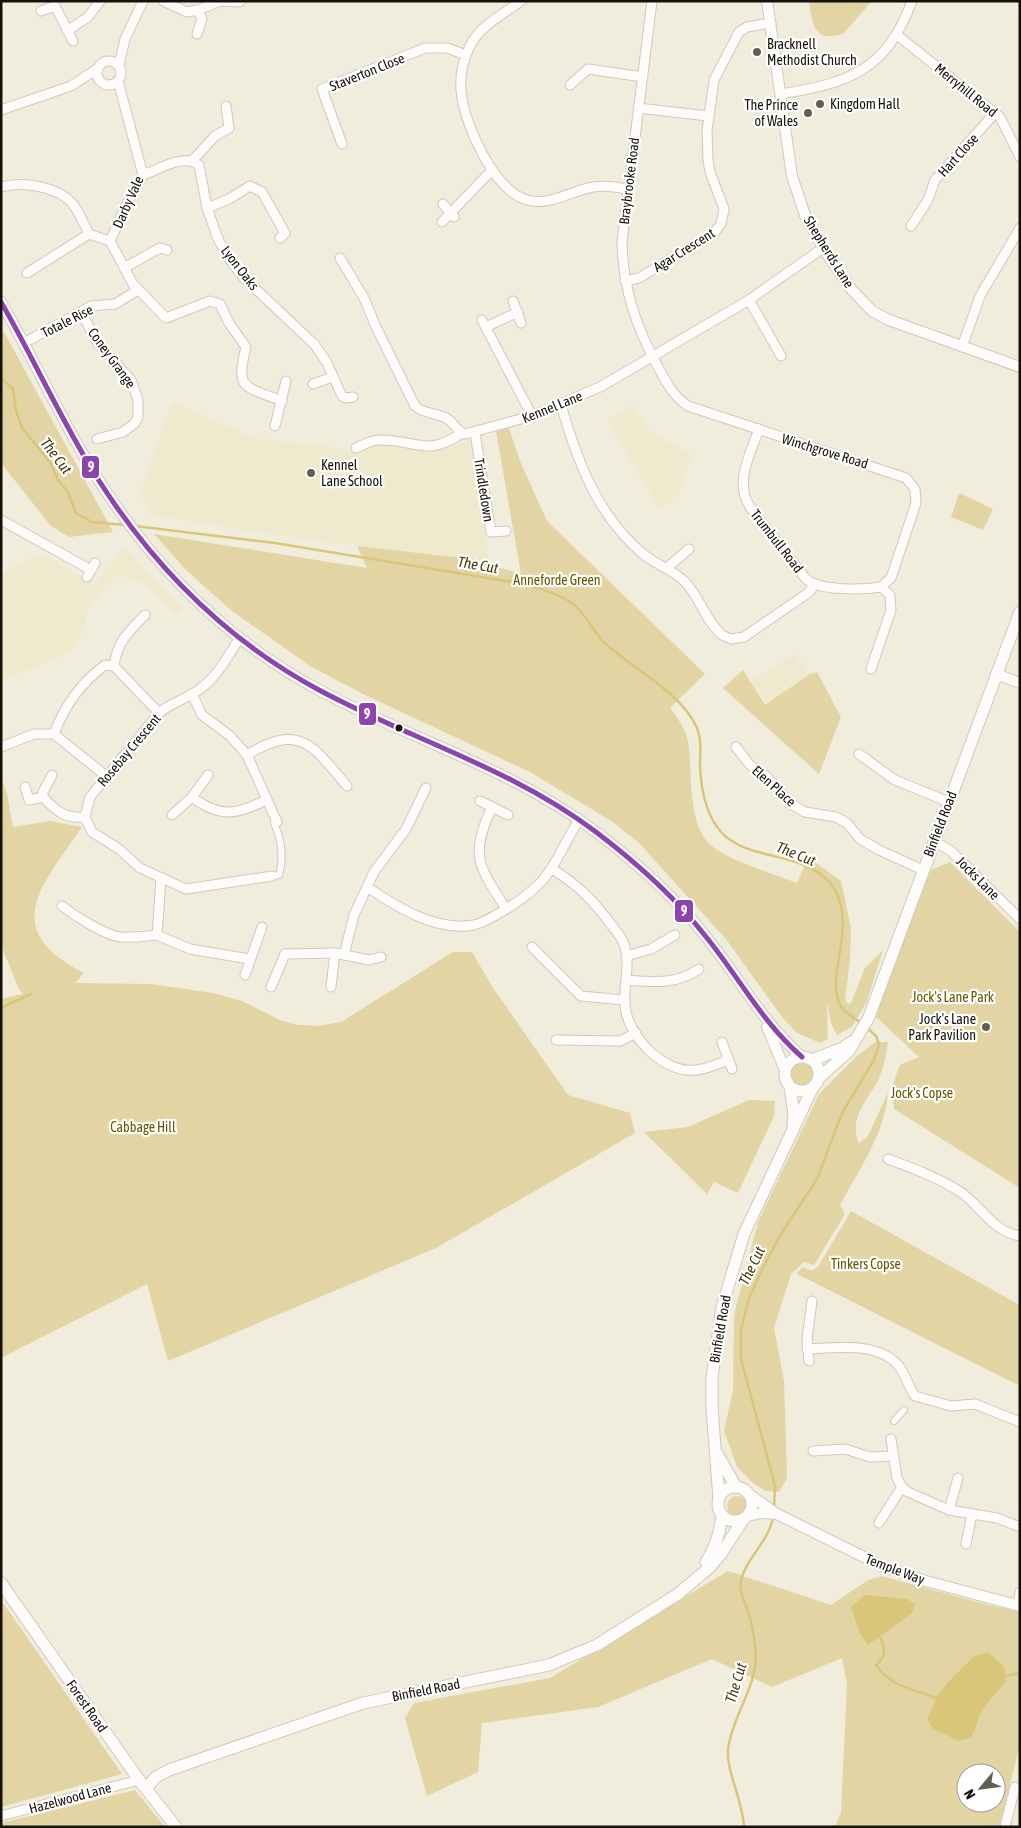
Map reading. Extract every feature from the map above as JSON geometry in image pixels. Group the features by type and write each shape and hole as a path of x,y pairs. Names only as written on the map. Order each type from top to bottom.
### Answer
{"main road":[{"name":"Binfield Road","path":"719,1499 712,1376 722,1307 744,1234 816,1083 849,1051 868,1017 1020,612"},
{"path":"807,1059 818,1068 816,1083 804,1092 790,1087 786,1079 785,1070 792,1061 807,1059 843,1048 859,1036"},
{"name":"Binfield Road","path":"790,1087 794,1114 792,1132"},
{"name":"Binfield Road","path":"715,1449 736,1487"},
{"path":"736,1487 745,1490 750,1495 752,1509 745,1518 731,1521 722,1515 719,1509 719,1499 726,1489 736,1487"},
{"name":"Binfield Road","path":"698,1577 714,1549 722,1515"},
{"name":"Binfield Road","path":"142,1784 169,1770 362,1703 549,1664 597,1645 678,1594 698,1577 721,1554 745,1518"},
{"name":"Forest Road","path":"1,1583 142,1784 176,1827"}],"street":[{"path":"67,31 88,17 100,1"},
{"path":"71,86 108,60 124,39 143,1"},
{"path":"163,1 187,12 198,10 220,1 240,2"},
{"path":"521,1 477,35 466,55 461,81 464,106 492,170 511,192 532,201 548,202 593,187 606,186 627,189"},
{"name":"Braybrooke Road","path":"652,1 627,189 622,242 625,281 637,324 652,356"},
{"name":"Shepherds Lane","path":"767,1 794,185 805,215 823,248 851,289 872,311 900,325 1020,367"},
{"path":"781,94 832,85 852,76 878,57 897,35 912,1"},
{"path":"41,11 55,6 73,41"},
{"path":"197,34 202,19 198,10"},
{"name":"Agar Crescent","path":"625,281 638,278 714,233 721,224 723,204 709,168 708,116 714,80 736,36 747,27 771,23"},
{"name":"Merryhill Road","path":"897,35 995,113 1004,122 1020,156"},
{"path":"2,107 71,86 99,81 114,83 121,72 119,66 124,39"},
{"name":"Staverton Close","path":"342,144 322,89 425,48 447,48 466,55"},
{"path":"108,60 119,66"},
{"path":"97,69 99,81"},
{"path":"570,84 588,69 643,76"},
{"name":"Darby Vale","path":"114,83 123,104 143,175 129,199 110,242 138,290 166,318 210,301 220,304 229,322 246,347 240,370 241,377 247,387 282,400"},
{"path":"143,175 184,159 193,160 214,136 229,128 226,106"},
{"path":"638,108 708,116"},
{"name":"Hart Close","path":"911,226 928,200 935,180 995,113"},
{"name":"Lyon Oaks","path":"193,160 199,165 202,173 207,208 218,239 230,260 244,278 314,345 327,363 342,396 353,397"},
{"path":"442,222 453,215 492,170"},
{"path":"1,187 12,184 23,185 43,188 58,193 70,202 89,234 110,242"},
{"path":"207,208 229,199 250,186 262,192 285,232 280,238"},
{"path":"443,204 453,215"},
{"path":"962,346 980,296 1020,228"},
{"path":"27,273 89,234"},
{"path":"124,268 160,248 167,250"},
{"name":"Kennel Lane","path":"462,433 474,433 532,416 600,387 748,300 823,248"},
{"path":"340,258 364,298 379,335 415,406 421,411 447,418 462,433 447,442 431,447 376,440 356,448"},
{"name":"Totale Rise","path":"24,343 91,306 115,304 138,290"},
{"path":"748,300 781,356"},
{"path":"514,301 521,323"},
{"path":"1,302 82,451 109,496 132,529 203,608 268,661 319,690 489,767 534,791 579,820 640,867 674,900 708,938 775,1032 807,1059"},
{"name":"Coney Grange","path":"81,312 97,342 131,380 138,400 138,417 135,423 123,432 97,439"},
{"path":"518,312 484,323 532,416"},
{"name":"Winchgrove Road","path":"652,356 670,388 683,402 694,409 890,470 906,478 916,489 916,503 890,578 881,587"},
{"path":"313,384 333,377"},
{"path":"276,426 286,380"},
{"path":"561,405 579,462 604,510 642,553 668,568 687,584 718,632 731,639 744,637 808,593 814,586"},
{"name":"Trumbull Road","path":"760,430 744,476 742,485 743,496 806,579 814,586 869,589 881,587"},
{"name":"Trindledown","path":"474,433 491,532 506,531"},
{"path":"1,520 91,570"},
{"path":"668,568 689,549"},
{"path":"871,669 891,610 890,595 881,587"},
{"path":"114,666 116,651 123,638 145,615"},
{"name":"Rosebay Crescent","path":"85,817 90,797 159,713 168,705 192,694 213,676 239,639"},
{"path":"54,734 63,712 92,675 105,665 114,666 159,713"},
{"path":"996,674 1020,683"},
{"path":"52,775 43,792 43,797 61,815 75,818 85,817 92,832 119,849 140,868 161,879 186,889 279,875 281,848 274,823 277,822 247,755 230,736 202,715 192,694"},
{"path":"1,747 34,734 54,734 106,776"},
{"path":"247,755 275,740 302,742 320,753 347,786"},
{"name":"Elen Place","path":"736,747 750,765 765,775 791,804 805,812 836,817 847,823 860,839 923,870"},
{"path":"859,754 895,780 948,802"},
{"path":"172,816 192,796 208,775"},
{"path":"25,787 29,800 43,797"},
{"path":"331,987 339,954 367,887 382,859 406,829 426,788"},
{"path":"192,796 202,805 229,814 246,810 266,800"},
{"path":"480,801 508,815"},
{"path":"492,807 480,832 479,854 483,872 506,909"},
{"path":"367,887 403,910 450,925 474,924 506,909 534,889 552,869 579,820"},
{"name":"Jocks Lane","path":"934,842 949,849 1020,919"},
{"path":"552,869 576,884 592,900 623,943 626,956 625,1000 628,1020 636,1034 656,1056 678,1069 695,1070 728,1060"},
{"path":"157,935 161,879"},
{"path":"62,906 80,919 111,935 124,938 157,935 190,949 231,954 249,959"},
{"path":"245,975 262,926"},
{"path":"626,956 651,949 675,935"},
{"path":"532,948 581,996 625,1000"},
{"path":"271,987 284,953 339,954 369,960 381,957"},
{"path":"626,980 668,983 688,977 699,969"},
{"path":"756,1006 785,1070"},
{"path":"556,1040 614,1041 636,1034"},
{"path":"722,1042 732,1069"},
{"path":"888,1158 926,1172 961,1192 989,1221 1013,1235 1020,1236"},
{"path":"809,1361 807,1349 812,1301"},
{"path":"807,1349 864,1348 882,1354 898,1365 915,1396 951,1406 975,1404 1020,1422"},
{"path":"894,1421 904,1410"},
{"path":"891,1439 892,1456 897,1478 902,1487 949,1510 997,1518 1020,1527"},
{"path":"814,1451 845,1449 870,1456 892,1456"},
{"path":"949,1510 958,1478"},
{"path":"879,1523 902,1487"},
{"name":"Temple Way","path":"750,1495 766,1510 898,1572 1019,1605"},
{"path":"745,1518 766,1510"},
{"path":"966,1544 972,1514"},
{"path":"1019,1605 1020,1592"},
{"name":"Hazelwood Lane","path":"1,1816 142,1784"},
{"path":"1005,1827 1015,1787"}],"shaded area":[{"name":"Kennel Lane School","path":"172,402 253,438 355,450 374,444 429,451 471,440 490,566 471,559 316,541 151,515 140,494"},
{"path":"632,405 649,431 691,455 678,496 659,508 607,420"},
{"path":"125,547 183,609 176,615 172,613 145,583 116,575 90,604 81,637 70,652 1,681 1,574 34,556 44,555 95,585"},
{"path":"794,654 810,674 765,705 749,683"},
{"path":"865,1595 907,1599 915,1604 912,1613 868,1645 860,1634 851,1607"},
{"path":"988,1652 1004,1667 1006,1682 992,1697 979,1716 971,1737 959,1741 933,1729 927,1719 938,1695 973,1657"}],"green space":[{"path":"809,1 872,1 844,33 827,36 821,34 814,25"},
{"path":"4,332 113,532 69,537 51,526 1,463 1,334"},
{"name":"Anneforde Green","path":"509,428 520,461 547,521 705,674 670,708 681,724 688,741 692,797 698,826 704,838 713,847 732,858 797,883 808,857 841,881 851,928 850,960 845,1000 848,1004 851,1003 865,968 883,950 867,1001 852,1027 837,1035 831,1023 827,1001 828,1039 820,1043 797,1033 782,1017 726,939 639,843 613,822 530,772 363,694 310,666 232,611 187,571 154,534 367,568 357,546 471,559 521,574 496,431"},
{"path":"959,493 993,509 983,530 951,517"},
{"path":"743,670 765,705 810,674 817,672 841,717 819,774 723,688"},
{"name":"Cabbage Hill","path":"1,778 7,794 13,827 50,821 82,827 52,870 35,907 35,924 42,941 58,957 84,973 75,983 151,984 213,993 242,1001 280,1020 298,1025 318,1026 341,1022 453,952 472,952 493,988 568,1095 630,1113 635,1133 436,1248 168,1361 147,1284 1,1358 1,999 23,994 19,989 1,945"},
{"name":"Jock's Lane Park","path":"950,862 1020,932 1020,1188 894,1109 892,1087 900,1065 919,1057 876,1017 877,1008 931,870"},
{"path":"875,1042 888,1042 881,1073 858,1115 856,1133 859,1143 868,1136 888,1093 886,1108 877,1137 840,1205 845,1214 814,1265 804,1262 791,1274 774,1328 784,1381 787,1479 779,1492 765,1491 753,1483 737,1467 724,1431 733,1390 734,1315 758,1222 819,1094 855,1058"},
{"path":"803,1062 812,1066 816,1075 812,1084 803,1088 794,1084 790,1075 794,1066"},
{"path":"749,1100 775,1101 774,1116 738,1193 714,1182 707,1194 644,1132 688,1127"},
{"name":"Tinkers Copse","path":"851,1211 1020,1305 1020,1386 797,1274 802,1267 811,1271 818,1267"},
{"path":"737,1496 744,1499 747,1506 744,1513 737,1516 730,1513 727,1506 730,1499"},
{"path":"728,1571 831,1605 868,1580 882,1576 1020,1612 1020,1745 1006,1800 1006,1763 956,1763 956,1813 1003,1813 999,1827 835,1827 841,1812 847,1683 842,1658 772,1687 712,1659 598,1707 482,1723 478,1772 427,1796 405,1718 414,1703 550,1678"},
{"path":"1,1600 122,1774 1,1807"},
{"path":"135,1790 165,1827 1,1827 1,1823"}],"waterway":[{"name":"The Cut","path":"1,378 13,389 16,411 22,428 50,462 58,480 68,492 76,513 92,522 125,525"},
{"name":"The Cut","path":"135,526 275,543 530,585 569,601 580,611 606,644 656,682 690,715 700,738 700,766 705,801 712,818 722,833 748,849 812,868 825,877 835,890 841,905 843,919 836,990 839,1003 843,1009 861,1023"},
{"path":"1,1008 31,994"},
{"name":"The Cut","path":"774,1509 775,1486 741,1359 741,1330 749,1298 762,1270 779,1237 817,1179 842,1113 874,1060 879,1044 876,1036 867,1028"},
{"name":"The Cut","path":"744,1827 741,1807 728,1758 730,1737 752,1679 756,1655 749,1613 740,1585 743,1573 767,1534 773,1517"},
{"path":"880,1637 884,1652 880,1662 876,1665 882,1672 896,1683 936,1698"},
{"path":"1005,1676 1020,1673"}],"transit line":[{"name":"9","path":"1,302 96,476 141,540 194,598 222,624 253,648 319,690 354,708 496,772 564,810 596,832 641,868 682,908 719,953 763,1015 802,1057"}],"place":[{"name":"Bracknell Methodist Church","path":"757,52"},
{"name":"Kingdom Hall","path":"820,104"},
{"name":"The Prince of Wales","path":"808,113"},
{"name":"Kennel Lane School","path":"311,473"},
{"name":"Jock's Lane Park Pavilion","path":"986,1027"}],"park label":[{"name":"Jock's Copse","path":"922,1093"}]}
